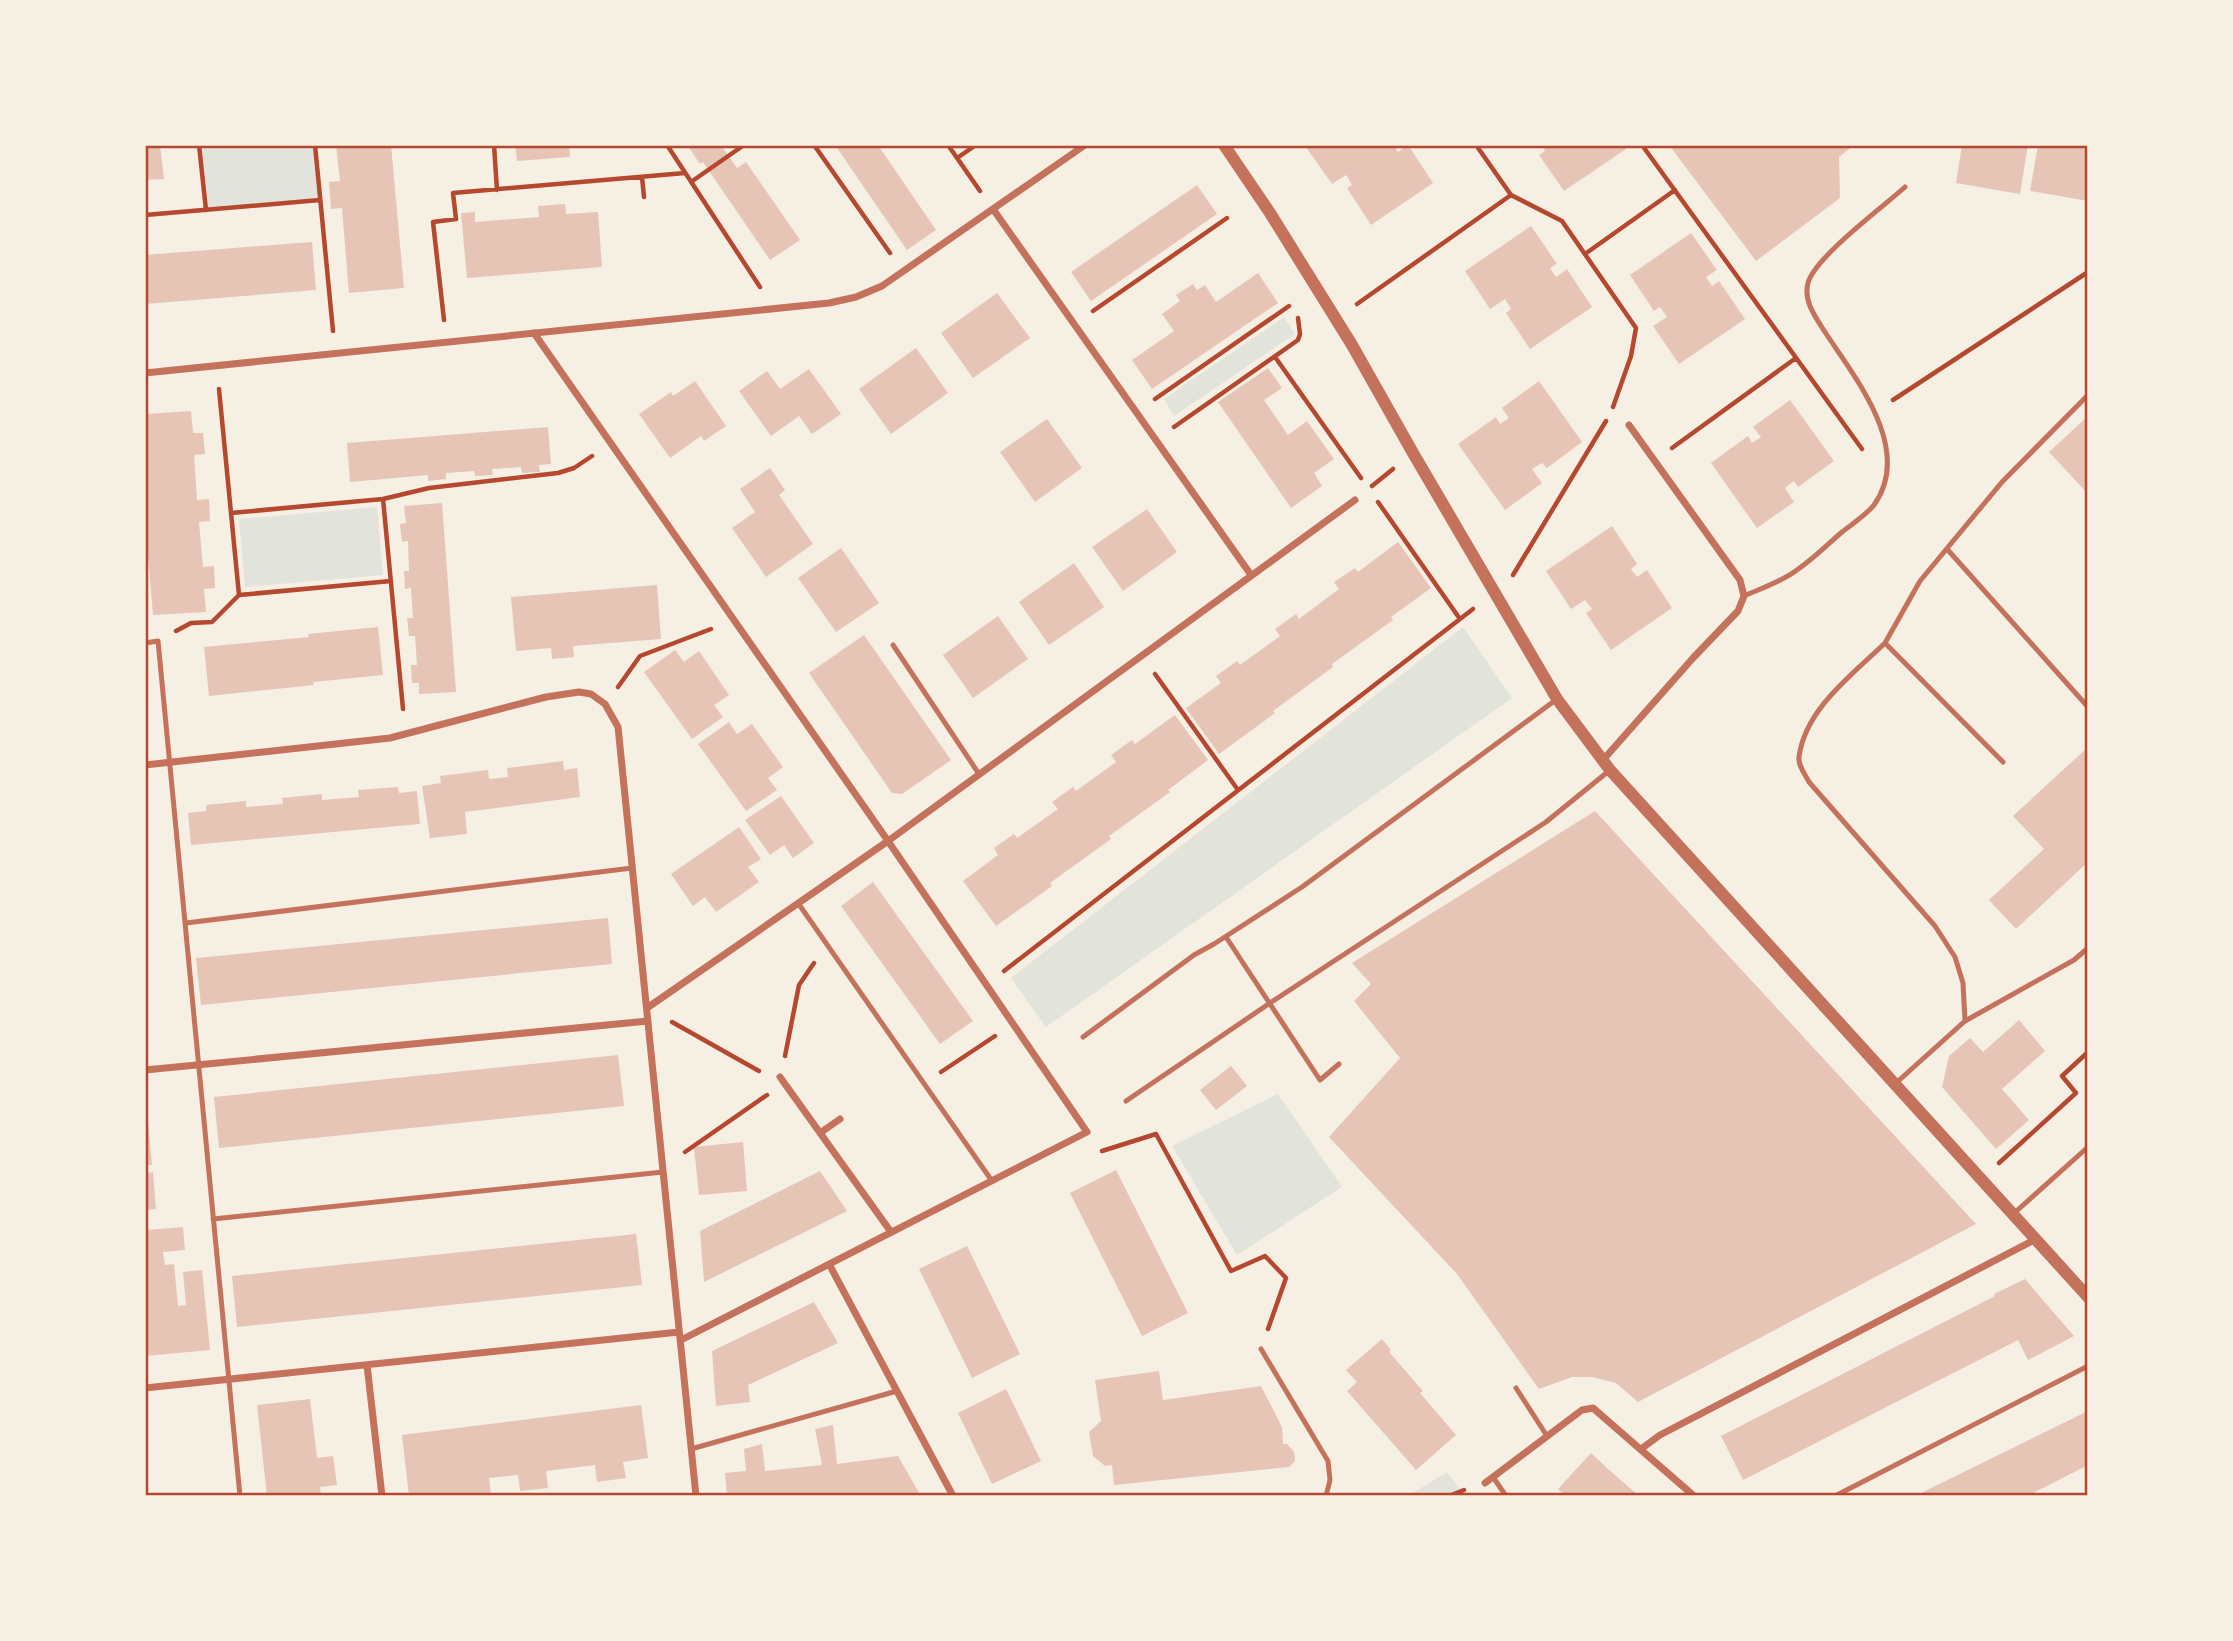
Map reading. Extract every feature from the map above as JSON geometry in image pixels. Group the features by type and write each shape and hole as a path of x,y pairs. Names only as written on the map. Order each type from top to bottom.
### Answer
{"street":[{"path":"145,373 829,303 856,297 903,272 1085,145"},
{"path":"1224,145 1336,318 1557,699 1607,765 2088,1297"},
{"path":"993,209 1251,575"},
{"path":"145,1388 680,1336 829,1264 1087,1132 534,333"},
{"path":"1607,765 1693,658 1738,611 1744,596 1740,580 1629,425"},
{"path":"647,1008 888,841 1355,500"},
{"path":"145,765 390,738 546,697 579,692 591,694 606,704 618,727 696,1496"},
{"path":"145,1070 648,1021"},
{"path":"783,1080 891,1232"},
{"path":"820,1133 840,1119"},
{"path":"1641,1449 1660,1434 2034,1240"},
{"path":"829,1264 953,1496"},
{"path":"366,1365 382,1496"},
{"path":"1485,1483 1582,1410 1593,1408 1694,1496"}],"lane":[{"path":"1744,596 1797,570 1874,505 1885,481 1888,455 1880,423 1868,397 1813,314 1807,298 1807,285 1813,271 1827,255 1905,187"},
{"path":"1965,1021 1963,983 1955,957 1935,926 1809,782 1799,758 1822,702 1885,643 1920,581 2002,482 2088,395"},
{"path":"1947,549 2088,707"},
{"path":"145,643 158,641 240,1496"},
{"path":"1885,643 2003,762"},
{"path":"893,645 979,774"},
{"path":"1083,1037 1194,954 1226,937 1302,887 1557,699"},
{"path":"1126,1101 1546,822 1607,765"},
{"path":"186,923 632,868"},
{"path":"798,904 992,1181"},
{"path":"1226,937 1320,1080 1339,1064"},
{"path":"1894,1085 1965,1021 2074,960 2088,948"},
{"path":"2012,1215 2088,1147"},
{"path":"214,1219 663,1172"},
{"path":"1261,1349 1328,1461 1330,1480 1326,1496"},
{"path":"1835,1496 2088,1366"},
{"path":"1516,1388 1547,1436"},
{"path":"691,1449 897,1391"},
{"path":"1493,1477 1506,1496"}],"path":[{"path":"199,145 206,210"},
{"path":"315,145 335,353"},
{"path":"494,145 497,190"},
{"path":"667,145 774,308"},
{"path":"691,182 744,145"},
{"path":"814,145 903,272"},
{"path":"948,145 993,209"},
{"path":"957,158 976,145"},
{"path":"986,984 1496,596 1612,410 1631,356 1636,328 1562,221 1511,195 1476,145"},
{"path":"1642,145 1885,481"},
{"path":"446,342 433,222 456,219 453,193 685,173"},
{"path":"642,177 644,197"},
{"path":"1585,254 1675,190"},
{"path":"1336,318 1511,195"},
{"path":"145,215 320,200"},
{"path":"1074,325 1227,218"},
{"path":"1875,412 2088,272"},
{"path":"1135,412 1289,306"},
{"path":"1155,440 1298,340 1300,334 1297,318"},
{"path":"1654,460 1796,358"},
{"path":"216,366 239,594"},
{"path":"232,513 383,499 429,488 558,473 574,468 611,444"},
{"path":"1355,500 1413,453"},
{"path":"383,499 403,709"},
{"path":"158,641 191,623 212,622 239,594 391,580"},
{"path":"606,704 640,656 734,620"},
{"path":"1142,655 1238,790"},
{"path":"662,1163 684,1153 783,1080 799,985 827,945"},
{"path":"647,1008 761,1071 783,1080"},
{"path":"923,1084 1013,1024"},
{"path":"1980,1180 2076,1093 2062,1076 2088,1052"},
{"path":"1087,1132 1102,1152 1156,1134 1231,1271 1265,1256 1286,1278 1261,1349"}],"shaded area":[{"path":"199,145 315,145 320,200 206,210"},
{"path":"1284,317 1295,334 1174,416 1164,399"},
{"path":"377,507 383,575 245,587 239,519"},
{"path":"1463,627 1512,698 1046,1027 1011,978"},
{"path":"1278,1094 1342,1187 1237,1255 1172,1146"},
{"path":"1447,1472 1465,1496 1408,1496"}],"building":[{"path":"145,145 160,145 164,179 145,180"},
{"path":"336,145 391,145 404,288 349,293 342,208 331,209 329,182 340,181"},
{"path":"515,145 569,145 570,157 517,161"},
{"path":"687,145 727,145 723,148 737,168 746,162 800,240 770,260 703,162 700,164"},
{"path":"835,145 878,145 936,230 907,250"},
{"path":"1393,145 1398,152 1408,145 1433,183 1371,225 1347,188 1352,185 1346,175 1332,184 1306,147"},
{"path":"1541,145 1624,145 1626,149 1564,191 1539,155 1545,151"},
{"path":"1669,145 1854,145 1839,157 1840,198 1756,261"},
{"path":"1962,145 2028,145 2020,194 1956,183"},
{"path":"2038,145 2088,149 2088,201 2030,191"},
{"path":"1197,185 1217,214 1091,301 1071,272"},
{"path":"565,204 566,214 598,212 602,267 467,278 461,213 475,212 475,222 539,217 538,206"},
{"path":"1531,226 1557,264 1550,268 1556,277 1567,269 1592,307 1530,349 1506,313 1511,309 1505,299 1490,309 1465,271"},
{"path":"1691,233 1717,270 1706,277 1712,286 1719,281 1745,319 1679,364 1653,326 1667,317 1660,307 1654,311 1630,275"},
{"path":"312,242 316,290 145,304 145,255"},
{"path":"1258,273 1278,303 1152,389 1132,360 1174,331 1162,314 1180,301 1176,295 1193,284 1197,290 1205,285 1216,302"},
{"path":"997,293 1030,338 973,378 941,333"},
{"path":"916,348 948,393 891,434 859,389"},
{"path":"1268,368 1282,388 1264,400 1288,435 1307,421 1334,459 1314,473 1322,486 1291,508 1218,402"},
{"path":"809,369 841,414 812,434 799,416 771,436 739,391 767,371 780,389"},
{"path":"695,381 726,426 704,441 701,436 670,458 639,414 671,392 673,396"},
{"path":"1539,381 1582,442 1547,468 1542,463 1532,469 1542,483 1505,510 1458,444 1496,417 1500,424 1509,418 1502,408"},
{"path":"1790,400 1834,461 1798,487 1794,481 1785,488 1794,502 1757,528 1711,463 1748,436 1752,443 1761,437 1753,427"},
{"path":"191,411 193,433 203,433 205,454 194,455 197,500 209,499 210,521 199,522 203,567 214,566 215,588 204,589 206,612 153,615 145,520 145,414"},
{"path":"2088,416 2088,494 2049,452"},
{"path":"1047,419 1082,468 1035,502 1000,452"},
{"path":"548,427 551,464 539,465 540,472 522,473 521,467 492,469 493,475 475,476 474,471 446,473 446,479 428,481 428,475 350,482 347,443"},
{"path":"770,468 785,490 779,495 813,544 766,577 732,528 755,512 740,489"},
{"path":"442,503 456,692 419,694 419,683 412,683 411,665 417,665 415,636 409,636 407,618 413,618 411,588 405,589 404,571 409,571 408,541 402,542 400,524 406,523 404,506"},
{"path":"1147,509 1177,552 1123,591 1092,547"},
{"path":"1612,526 1637,564 1631,569 1637,577 1647,570 1672,608 1611,650 1586,613 1592,609 1585,600 1571,609 1546,571"},
{"path":"1398,542 1431,588 1391,617 1393,620 1332,664 1333,667 1273,711 1275,713 1219,754 1186,708 1221,683 1216,676 1237,661 1240,665 1280,636 1275,629 1296,614 1299,619 1339,589 1334,582 1355,568 1358,572"},
{"path":"841,548 879,603 836,632 798,578"},
{"path":"1074,563 1104,607 1049,645 1019,602"},
{"path":"657,585 661,639 573,646 574,657 552,659 551,648 516,651 511,597"},
{"path":"998,616 1028,659 973,698 943,655"},
{"path":"378,627 383,675 209,696 204,647"},
{"path":"864,635 951,760 902,794 892,793 809,673"},
{"path":"675,650 684,662 699,651 729,695 714,705 723,717 692,739 644,672"},
{"path":"1175,715 1208,760 1168,790 1170,792 1109,836 1111,839 1050,883 1052,886 996,926 963,881 998,855 994,848 1014,834 1017,838 1058,809 1052,802 1073,787 1076,791 1116,762 1111,755 1132,740 1135,744"},
{"path":"729,722 737,734 752,724 783,767 768,778 777,790 746,811 698,744"},
{"path":"2088,747 2088,862 2016,929 1989,900 2044,849 2013,816"},
{"path":"563,761 564,770 577,768 580,797 465,812 467,834 430,838 422,786 441,783 440,776 488,770 489,779 508,777 507,768"},
{"path":"398,787 399,793 417,791 420,824 191,845 188,813 206,811 206,805 246,801 246,807 283,804 282,798 322,794 322,800 359,797 358,790"},
{"path":"781,796 814,843 793,858 784,845 770,855 745,820"},
{"path":"1595,811 1976,1224 1638,1402 1616,1383 1592,1377 1572,1377 1539,1389 1457,1274 1329,1137 1400,1058 1354,1001 1371,984 1352,963"},
{"path":"739,827 761,859 748,867 759,882 716,912 705,897 693,906 671,874"},
{"path":"873,882 973,1021 940,1044 841,906"},
{"path":"608,918 612,964 201,1005 196,958"},
{"path":"2019,1020 2045,1051 2002,1089 2029,1120 1996,1149 1942,1087 1949,1056 1970,1038 1983,1052"},
{"path":"618,1055 624,1106 219,1148 214,1097"},
{"path":"1231,1066 1247,1086 1216,1110 1200,1090"},
{"path":"147,1110 152,1165 145,1165"},
{"path":"743,1142 747,1191 699,1195 694,1147"},
{"path":"1116,1170 1188,1313 1142,1336 1070,1193"},
{"path":"820,1171 847,1211 704,1282 700,1231"},
{"path":"153,1172 156,1209 145,1210 145,1173"},
{"path":"183,1227 185,1250 163,1252 165,1265 174,1264 178,1306 186,1305 183,1272 202,1270 210,1350 145,1356 145,1230"},
{"path":"636,1234 642,1285 237,1327 232,1276"},
{"path":"967,1246 1020,1354 972,1378 919,1269"},
{"path":"2025,1279 2074,1336 2028,1360 2018,1340 1743,1480 1721,1436"},
{"path":"814,1302 838,1343 748,1385 750,1402 716,1406 712,1351"},
{"path":"1382,1339 1391,1350 1389,1352 1423,1391 1420,1393 1456,1435 1416,1470 1347,1391 1357,1382 1346,1370"},
{"path":"1159,1371 1163,1400 1261,1386 1282,1427 1283,1444 1287,1444 1294,1452 1295,1461 1289,1467 1114,1485 1112,1465 1105,1466 1093,1456 1089,1432 1101,1421 1095,1380"},
{"path":"1006,1389 1041,1461 992,1484 958,1413"},
{"path":"310,1399 317,1458 333,1456 337,1485 320,1487 321,1496 267,1496 257,1405"},
{"path":"641,1405 648,1458 623,1462 626,1478 597,1482 595,1465 546,1471 548,1488 520,1491 518,1475 489,1478 491,1495 409,1496 402,1435"},
{"path":"2088,1411 2088,1465 2033,1493 2026,1496 1915,1496"},
{"path":"833,1425 837,1464 898,1456 921,1496 727,1496 725,1473 746,1471 744,1449 762,1444 765,1471 822,1465 815,1429"},
{"path":"1591,1453 1639,1496 1566,1496 1558,1489"}]}
